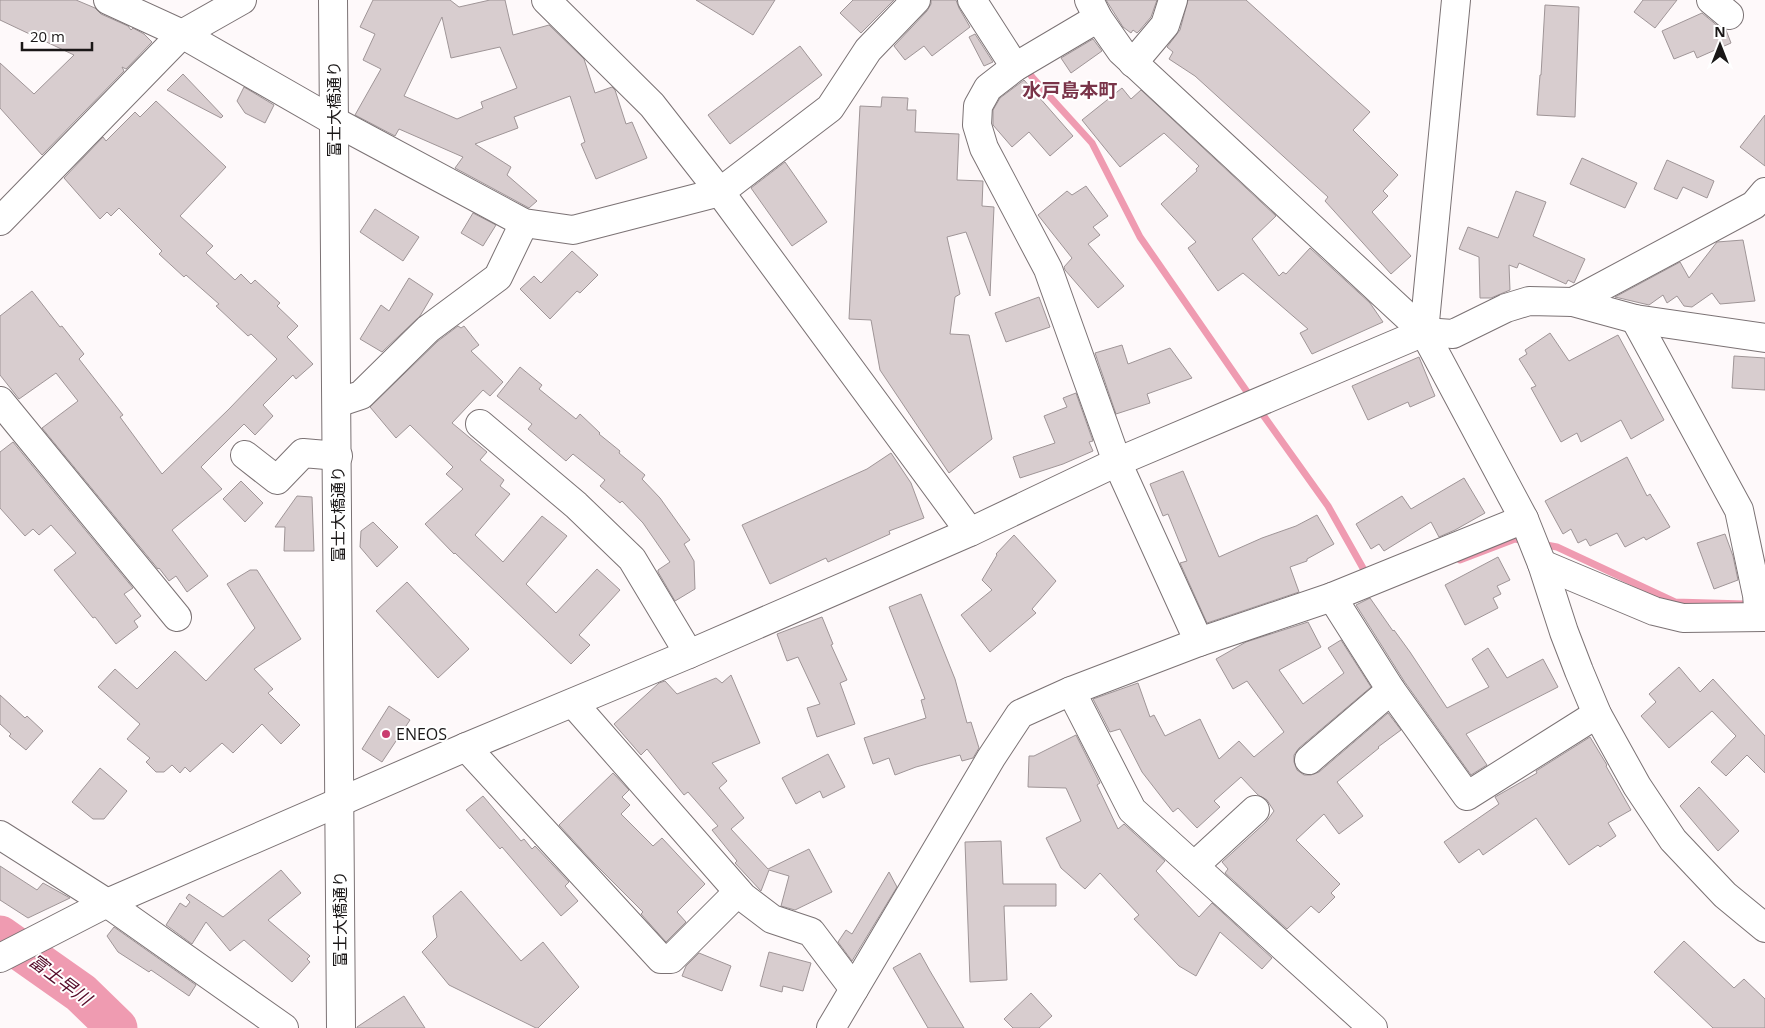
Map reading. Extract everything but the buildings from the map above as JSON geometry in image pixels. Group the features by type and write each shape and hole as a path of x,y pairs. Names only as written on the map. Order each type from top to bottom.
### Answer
{"street":[{"path":"108,0 182,34 334,120 524,223 573,230 720,192 830,108 868,50 916,0"},
{"path":"0,221 182,34 242,0"},
{"name":"富士大橋通り","path":"333,0 341,1028"},
{"path":"546,0 652,105 720,192 970,532"},
{"path":"972,0 1015,67"},
{"path":"1133,63 1165,25 1173,0"},
{"path":"1424,332 1456,0"},
{"path":"1200,642 1117,462 1048,269 984,148 977,125 978,106 988,88 1094,9 1121,51 1133,63 1424,332 1524,519 1541,560 1564,632 1597,714 1637,786 1673,840 1725,895 1765,928"},
{"path":"1573,302 1754,204 1765,192"},
{"path":"337,403 361,395 428,329 498,277 524,223"},
{"path":"0,958 107,903 466,747 689,654 970,532 1117,462 1424,332 1453,334 1506,308 1530,301 1573,302 1635,319 1765,338"},
{"path":"1541,560 1654,611 1683,618 1762,617 1739,510 1635,319"},
{"path":"0,401 177,617"},
{"path":"480,424 576,505 632,559 689,654"},
{"path":"245,455 277,480 303,453 338,456"},
{"path":"830,1028 991,758 1020,714 1200,642 1332,597 1524,519"},
{"path":"1332,597 1391,690 1466,796 1597,714"},
{"path":"1310,760 1391,690"},
{"path":"1071,692 1132,810 1373,1028"},
{"path":"573,703 738,892 772,919 811,932 854,989"},
{"path":"466,747 661,958 671,959 738,892"},
{"path":"1194,866 1255,810"},
{"path":"0,835 107,903 284,1028"}],"waterway":[{"path":"1026,67 1032,77 1092,143 1140,237 1252,399"},
{"path":"1258,408 1328,506 1368,577"},
{"path":"1460,560 1515,539 1525,541"},
{"path":"1541,544 1557,547 1675,602 1745,604"},
{"name":"富士早川","path":"0,936 81,993 117,1028"}],"place":[{"name":"ENEOS","path":"386,734"}],"district":[{"name":"水戸島本町","path":"1070,90"}]}
